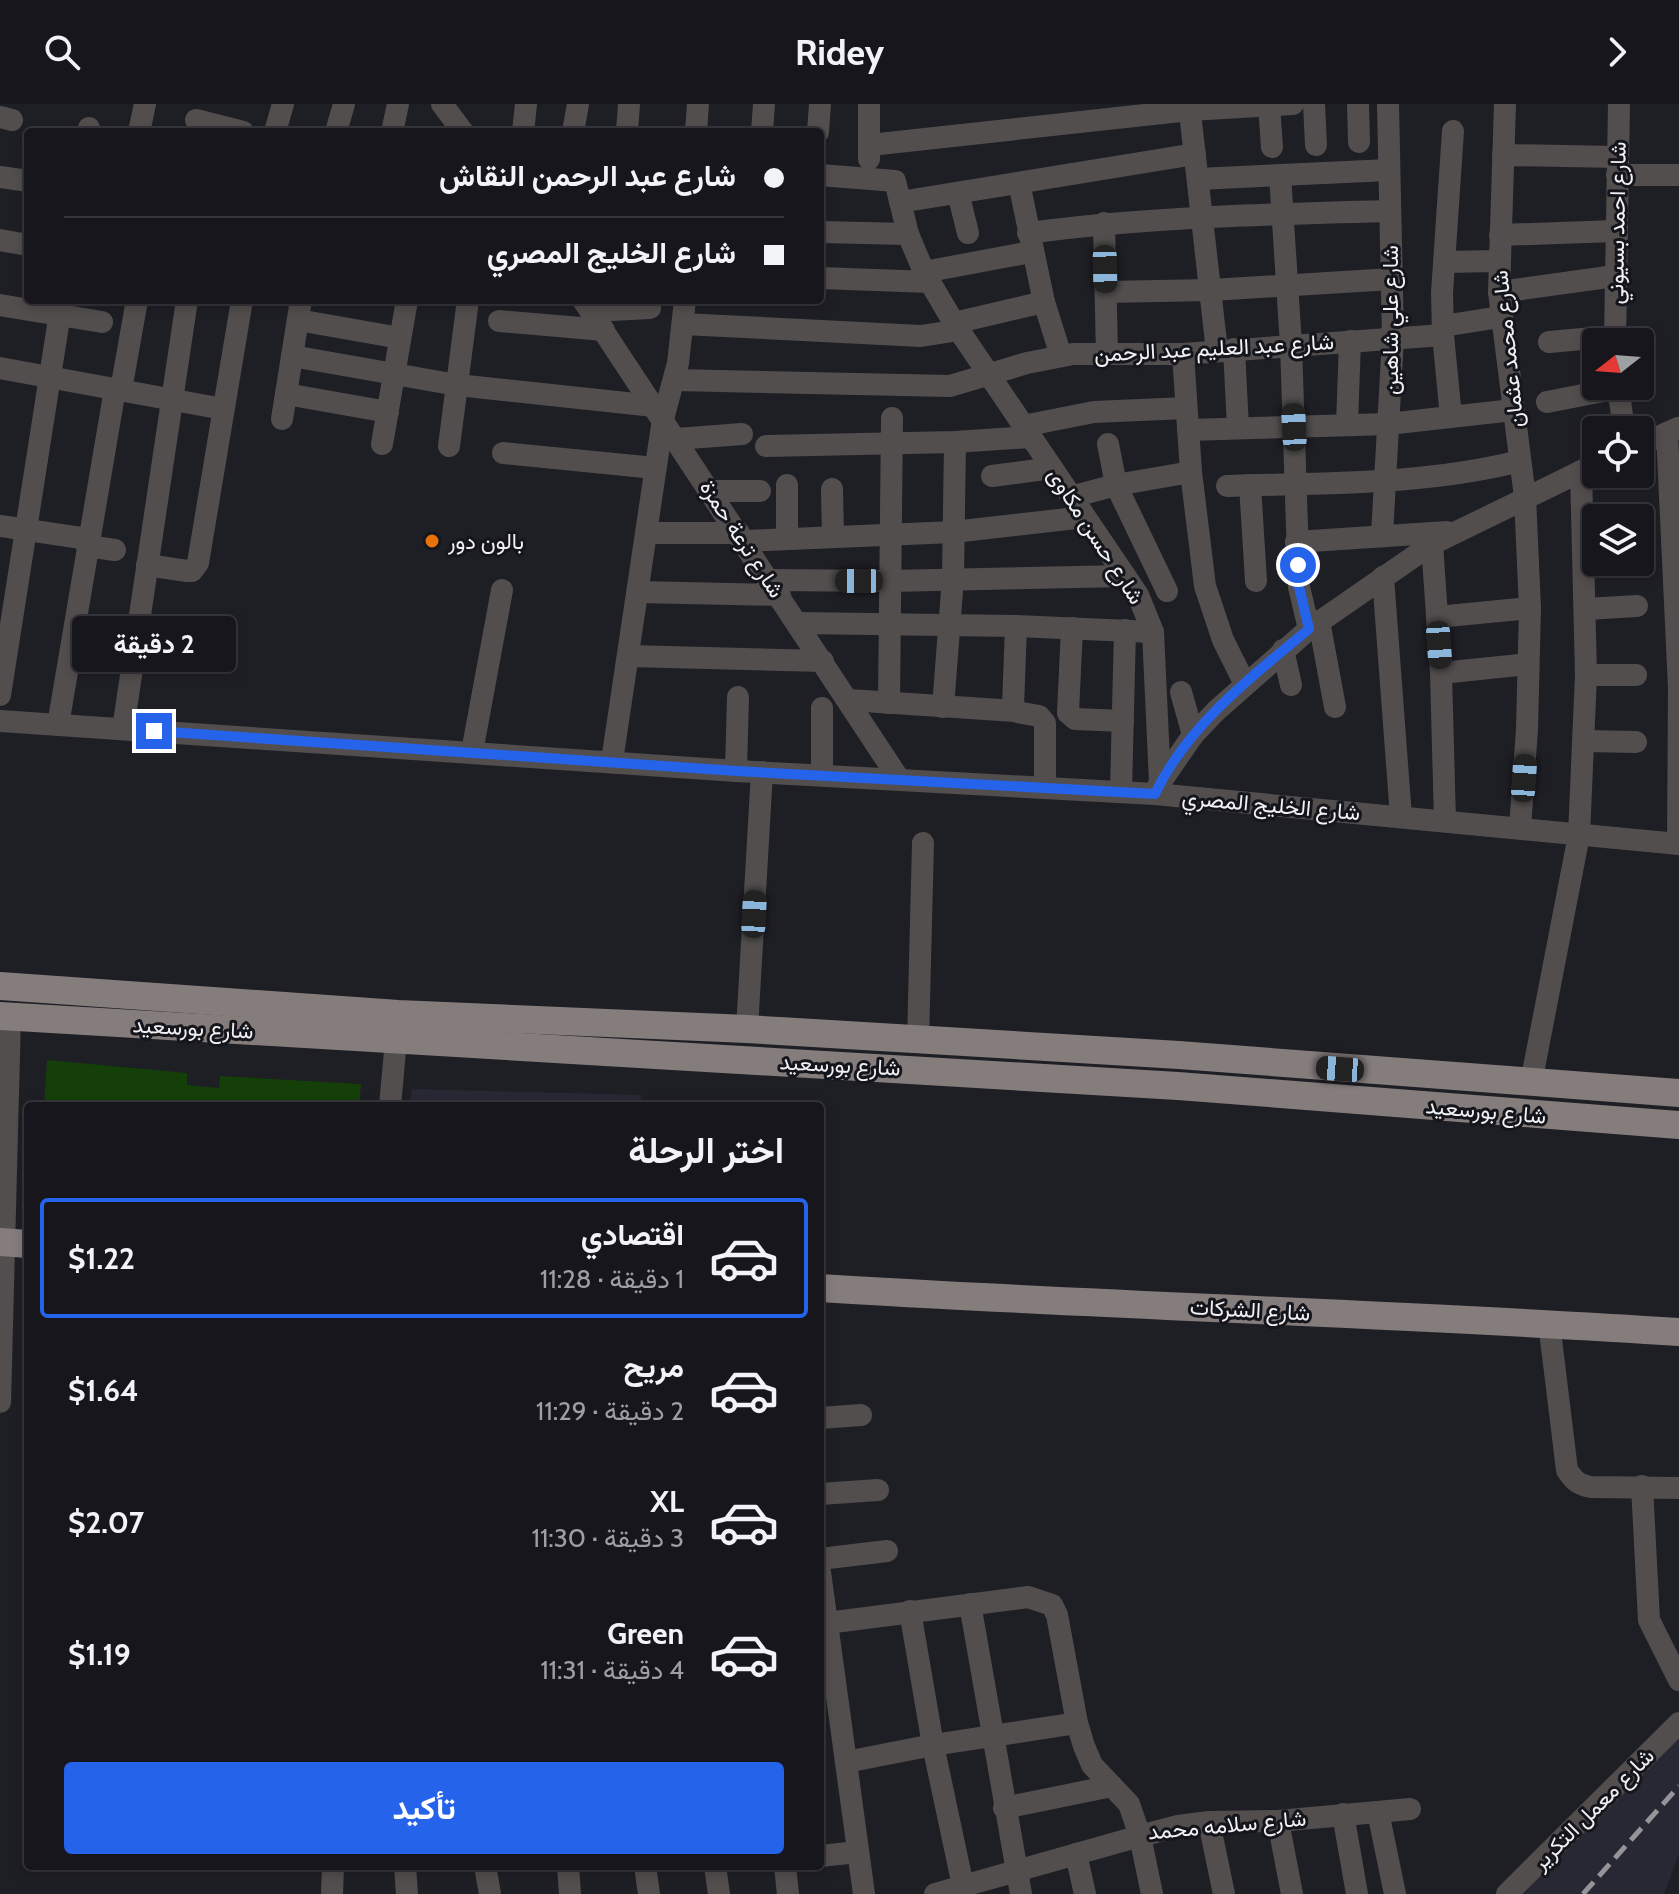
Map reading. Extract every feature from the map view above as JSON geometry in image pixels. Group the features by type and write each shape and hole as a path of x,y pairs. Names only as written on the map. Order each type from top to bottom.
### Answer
{"main road":[{"name":"شارع بورسعيد","path":"0,986 398,1014 747,1029 1179,1055 1679,1093"},
{"name":"شارع بورسعيد","path":"5,1016 1178,1086 1679,1125"},
{"name":"شارع الشركات","path":"824,1288 1679,1332"}],"street":[{"path":"140,128 145,104"},
{"path":"276,128 283,104"},
{"path":"337,128 344,104"},
{"path":"393,128 398,104"},
{"path":"438,128 442,104"},
{"path":"442,104 460,128"},
{"path":"523,128 526,104"},
{"path":"574,128 578,104"},
{"path":"627,128 629,104"},
{"path":"696,128 697,104"},
{"path":"762,128 764,104"},
{"path":"818,128 820,104"},
{"path":"867,178 869,104"},
{"path":"870,145 1189,107 1293,104"},
{"path":"1314,104 1316,145"},
{"path":"1358,104 1359,142"},
{"name":"شارع علي شاهين","path":"1382,535 1393,338 1388,104"},
{"name":"شارع محمد عثمان","path":"1505,104 1498,261 1500,317 1525,497 1530,608 1520,828"},
{"name":"شارع احمد بسيوني","path":"1615,328 1619,104"},
{"path":"1269,105 1272,147"},
{"path":"1189,107 1211,290 1226,350 1238,428"},
{"path":"197,119 229,128"},
{"path":"1451,417 1443,331 1444,262 1453,131"},
{"path":"824,175 867,178 898,192 958,193 1195,154"},
{"path":"1503,155 1679,175"},
{"path":"1198,179 1389,170"},
{"path":"1280,175 1291,345 1299,587 1314,625 1335,707"},
{"path":"0,177 24,180"},
{"path":"1019,183 1044,302 1061,356"},
{"name":"شارع حسن مكاوى","path":"898,192 908,234 927,277 956,327 1138,595 1153,632 1158,788"},
{"path":"958,193 968,233"},
{"path":"824,278 927,277 1030,242 1104,223 1202,216 1390,211"},
{"path":"1104,223 1107,354"},
{"path":"1500,235 1616,231"},
{"path":"824,232 908,234"},
{"path":"0,240 24,244"},
{"path":"1444,262 1498,261"},
{"path":"1499,292 1615,276"},
{"path":"1106,292 1211,290 1392,279"},
{"path":"683,324 912,335 956,327 1044,302"},
{"path":"58,725 88,543 136,304"},
{"path":"123,729 186,304"},
{"path":"147,565 187,571 196,568 241,304"},
{"path":"382,444 406,304"},
{"path":"449,446 467,304"},
{"path":"612,761 655,468 658,412 675,380 685,304"},
{"path":"0,305 61,307 102,322"},
{"path":"587,306 650,308"},
{"name":"شارع ترعة حمزة","path":"587,306 899,779"},
{"path":"0,695 61,307"},
{"path":"282,419 299,310 400,338"},
{"name":"شارع عبد العليم عبد الرحمن","path":"675,380 950,386 1061,356 1183,354 1393,338 1443,331 1500,317"},
{"path":"499,321 604,330"},
{"path":"1549,342 1582,340"},
{"path":"1347,425 1350,341"},
{"path":"1183,354 1191,472 1205,586 1223,640 1245,684"},
{"path":"292,356 457,385 658,412"},
{"path":"0,368 223,409"},
{"path":"286,394 388,412"},
{"path":"1547,402 1582,395"},
{"path":"766,446 955,442 1027,431 1094,412 1187,419 1238,428 1388,424 1513,410"},
{"path":"889,703 892,418"},
{"path":"1654,439 1673,430 1679,688 1678,844"},
{"path":"676,439 742,434"},
{"path":"943,707 953,578 955,442"},
{"path":"1108,444 1116,485 1167,591"},
{"path":"503,453 655,468"},
{"path":"1256,581 1239,486 1385,482 1461,474 1520,461"},
{"path":"992,476 1052,468"},
{"path":"1158,788 1193,735 1245,684 1314,625 1432,544 1582,471"},
{"path":"1071,497 1116,485 1191,472"},
{"path":"787,485 787,538"},
{"path":"1531,1083 1579,835 1585,741 1588,488"},
{"path":"832,489 833,537"},
{"path":"711,491 760,491"},
{"path":"646,533 787,538 891,535 953,532 1085,517"},
{"path":"0,526 115,550"},
{"path":"1296,542 1457,531"},
{"path":"1432,544 1441,673 1445,821"},
{"path":"638,592 953,578 1125,576"},
{"path":"1383,577 1401,817"},
{"path":"1138,595 1205,586"},
{"path":"472,752 502,590"},
{"path":"1586,609 1637,606"},
{"path":"1437,617 1530,608"},
{"path":"798,623 1016,626 1153,632"},
{"path":"1015,711 1016,626"},
{"path":"1072,628 1068,713 1075,719 1123,721"},
{"path":"1121,791 1125,630"},
{"path":"1283,650 1291,685"},
{"path":"629,656 823,661"},
{"path":"1441,673 1528,664"},
{"path":"1586,675 1636,675"},
{"path":"1181,692 1193,735"},
{"path":"736,771 738,697"},
{"path":"849,700 1034,714 1045,723 1045,786"},
{"path":"822,708 822,775"},
{"name":"شارع الخليج المصري","path":"0,721 736,771 1121,791 1158,788 1401,817 1678,844"},
{"path":"1585,741 1636,742"},
{"path":"747,1029 762,772"},
{"path":"918,1041 923,843"},
{"path":"0,1402 10,1243 5,1016"},
{"path":"390,1102 396,1040"},
{"path":"1549,1323 1567,1470 1572,1479 1580,1485 1591,1487 1679,1488"},
{"path":"824,1418 861,1415"},
{"path":"1642,1486 1649,1620 1679,1680"},
{"path":"824,1494 878,1490"},
{"path":"824,1559 887,1551"},
{"name":"شارع سلامه محمد","path":"970,1604 1036,1598 1052,1605 1057,1615 1077,1723 1092,1765 1129,1804 1140,1836 1209,1822 1278,1821 1410,1809"},
{"path":"824,1602 864,1894"},
{"path":"827,1623 970,1604 1021,1894"},
{"path":"910,1611 933,1745 946,1892 1140,1836 1152,1894"},
{"path":"846,1762 1077,1723"},
{"name":"شارع معمل التكرير","path":"1507,1894 1679,1723"},
{"path":"1004,1808 1112,1786"},
{"path":"1378,1812 1395,1894"},
{"path":"1343,1814 1357,1894"},
{"path":"1278,1821 1292,1894"},
{"path":"1209,1822 1224,1894"},
{"path":"824,1856 858,1852"},
{"path":"1076,1854 1085,1894"},
{"path":"332,1894 333,1870"},
{"path":"405,1870 407,1894"},
{"path":"486,1870 490,1894"},
{"path":"568,1870 570,1894"},
{"path":"646,1870 649,1894"},
{"path":"716,1870 719,1894"},
{"path":"785,1870 788,1894"}],"shaded area":[{"path":"412,1089 641,1095 640,1102 410,1102"},
{"path":"1679,1716 1679,1854 1664,1894 1524,1894"}],"green space":[{"path":"47,1060 187,1073 187,1085 219,1088 220,1076 361,1084 359,1102 44,1102"}],"railway":[{"path":"1583,1894 1679,1786"}],"place":[{"name":"بالون دور","path":"432,541"}],"route":[{"path":"154,731 736,771 1155,794 1193,735 1245,684 1309,629 1301,603 1298,565"}]}
